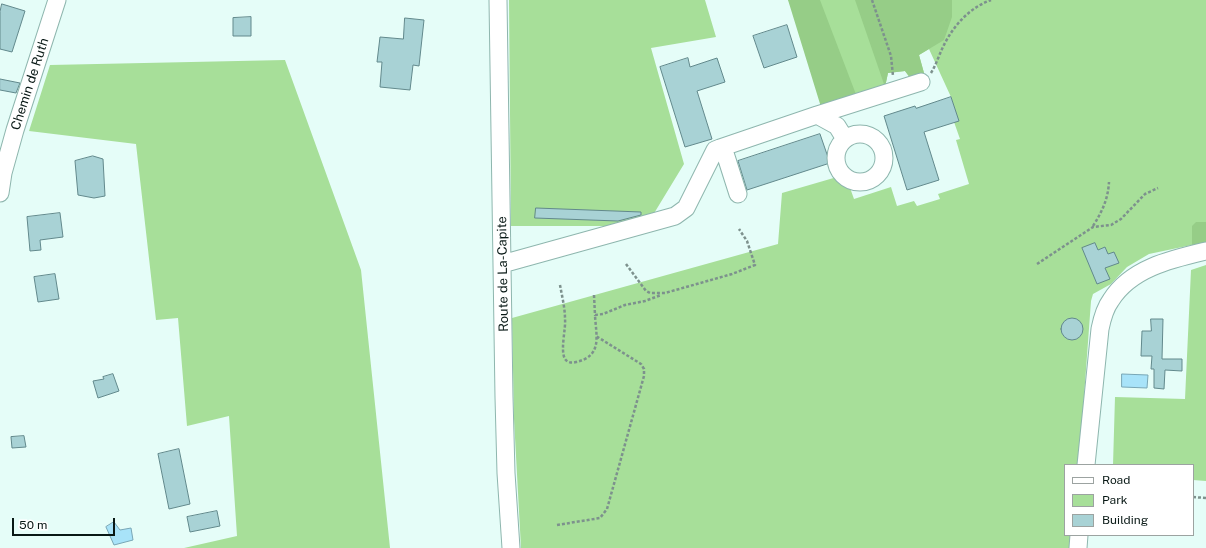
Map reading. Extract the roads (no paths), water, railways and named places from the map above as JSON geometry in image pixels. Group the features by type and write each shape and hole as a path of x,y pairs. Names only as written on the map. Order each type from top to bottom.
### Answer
{"street":[{"name":"Chemin de Ruth","path":"0,193 3,173 15,130 57,0"},
{"name":"Route de La-Capite","path":"498,0 506,473 511,548"},
{"path":"502,264 674,216 680,213 688,204 715,150 817,115 921,82"},
{"path":"817,115 837,126 845,139"},
{"path":"723,147 738,194"},
{"path":"1086,464 1100,329 1103,316 1111,300 1127,283 1147,269 1206,251"},
{"path":"1078,548 1079,536"}],"water":[{"path":"1122,374 1148,375 1147,388 1122,387"},
{"path":"114,522 120,530 131,528 133,540 114,545 106,527"}]}
